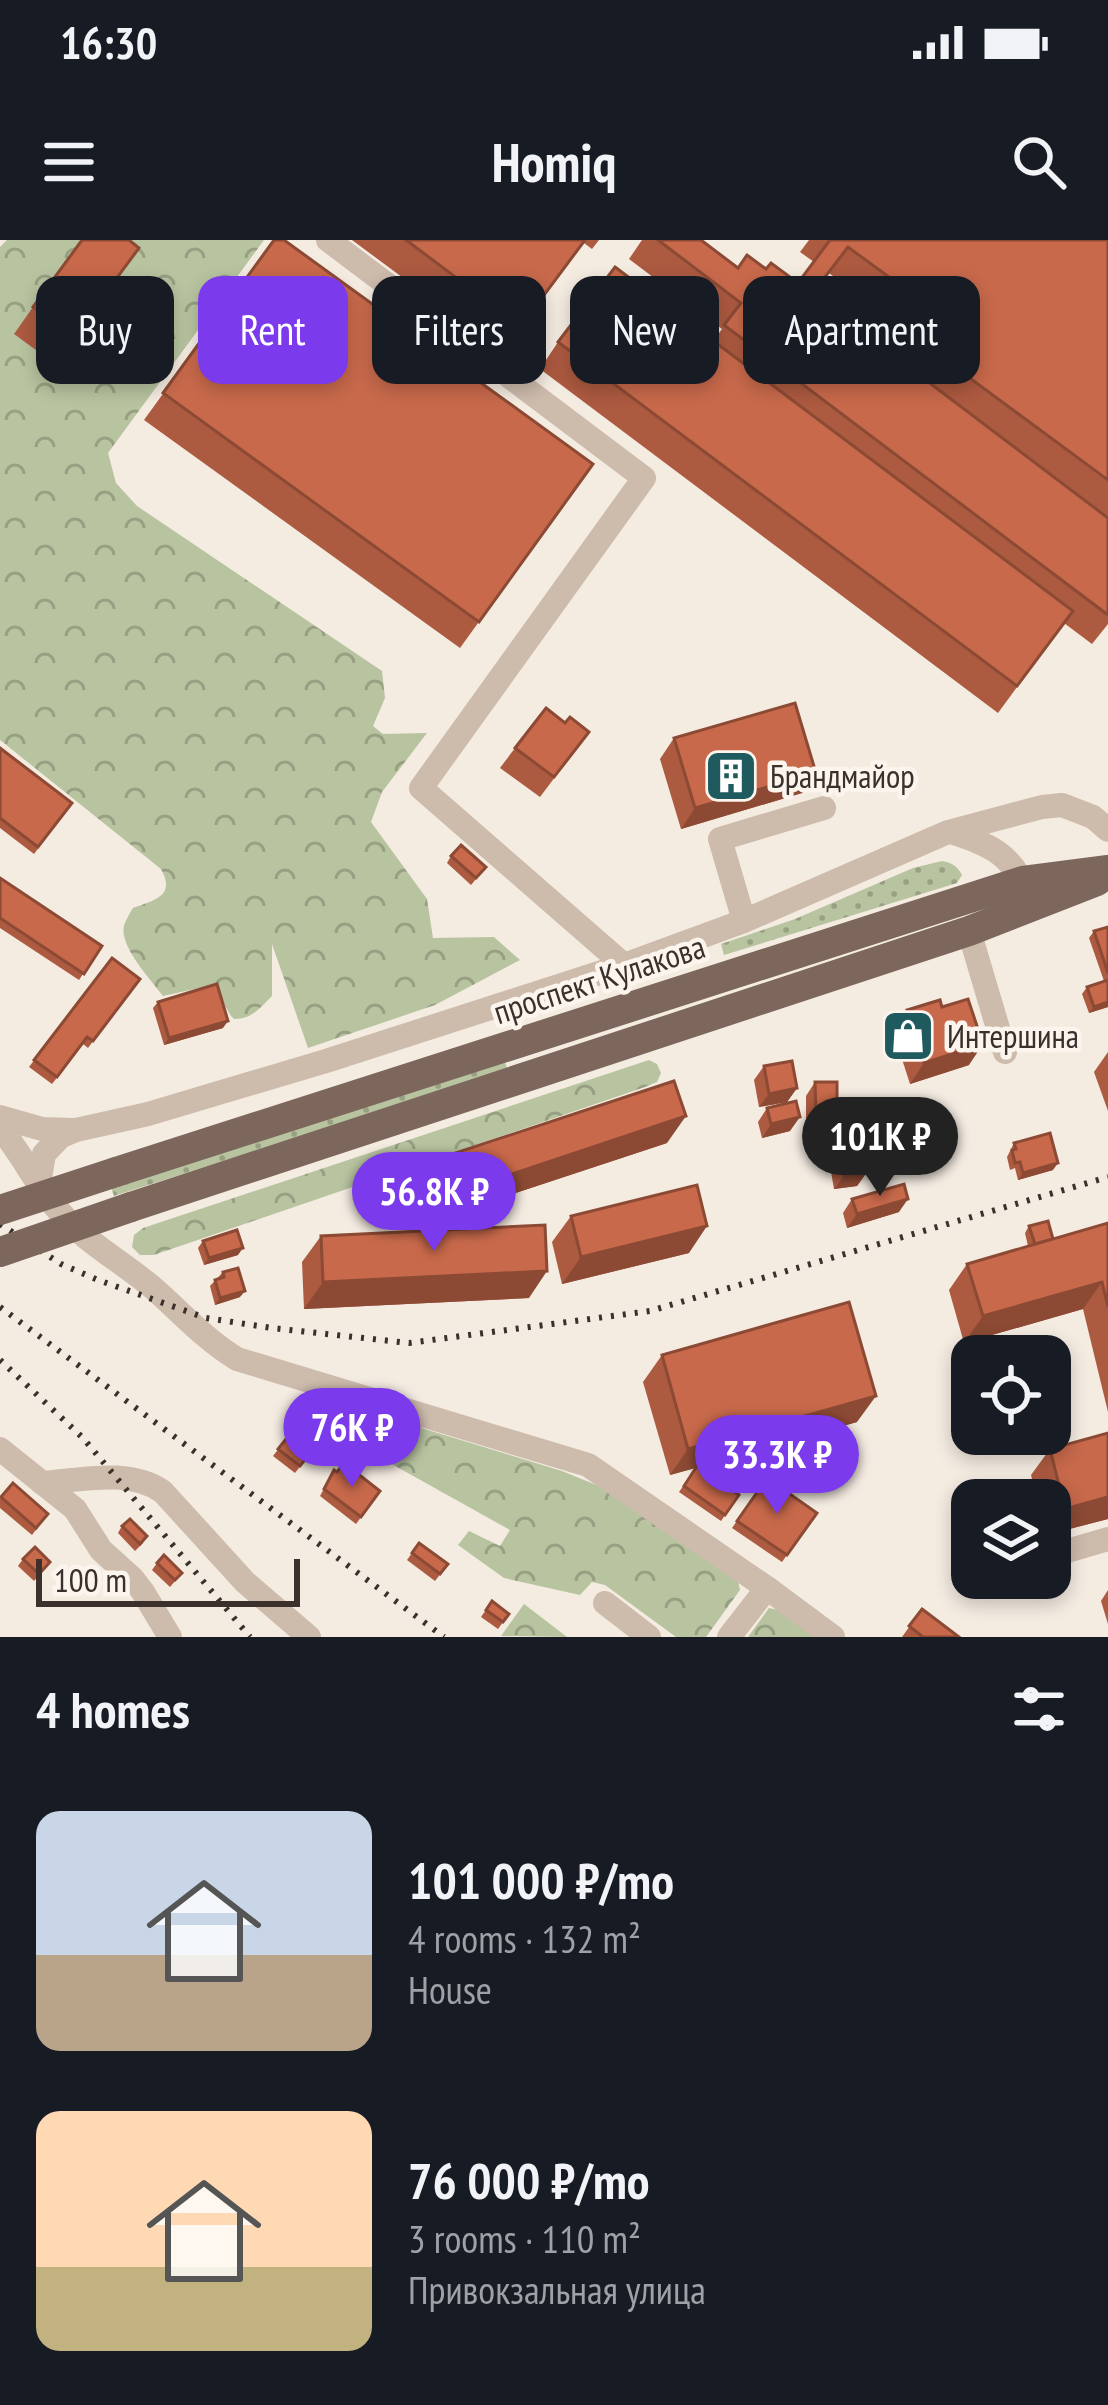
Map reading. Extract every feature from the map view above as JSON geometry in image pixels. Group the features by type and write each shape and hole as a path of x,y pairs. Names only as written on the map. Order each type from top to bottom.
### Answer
{"main road":[{"name":"проспект Кулакова","path":"0,1210 1108,873"},
{"name":"проспект Кулакова","path":"0,1252 969,932 1028,894"}],"street":[{"path":"328,240 644,478 421,788 624,965"},
{"path":"46,1194 40,1178 44,1154 61,1136 76,1130 148,1114 326,1061 624,965 744,921 948,832 1062,805 1093,817 1108,830"},
{"path":"744,921 720,839 824,808"},
{"path":"948,832 999,853 1012,864 1028,894"},
{"path":"969,932 1006,1052"},
{"path":"0,1117 42,1129 76,1130"},
{"path":"0,1128 46,1194 90,1242 142,1279 214,1345 237,1359 588,1465 833,1637"},
{"path":"0,1449 75,1509 101,1550 133,1579 170,1637"},
{"path":"42,1483 118,1478 152,1484 245,1582 310,1637"},
{"path":"1071,1550 1108,1539"},
{"path":"729,1637 767,1588"},
{"path":"605,1603 649,1637"}],"green space":[{"path":"7,240 264,240 238,276 198,276 198,330 174,363 174,276 36,276 36,384 159,384 108,453 116,483 137,506 382,671 385,698 373,726 383,734 427,733 382,792 371,822 427,899 433,938 494,937 520,960 435,1005 308,1048 272,944 272,996 240,1019 231,1016 213,985 163,996 137,962 126,943 124,926 133,908 165,891 161,869 0,740 0,247"},
{"path":"942,861 960,872 957,883 724,955 721,944 795,919 913,868"},
{"path":"504,1060 508,1070 114,1196 111,1187"},
{"path":"649,1060 661,1073 657,1082 645,1087 154,1255 140,1255 132,1247 134,1235 143,1228"},
{"path":"395,1420 606,1489 738,1581 740,1590 706,1637 676,1637 605,1585 592,1582 580,1595 504,1578 458,1545 469,1531 500,1546 510,1530 372,1453"},
{"path":"524,1604 567,1637 501,1636"},
{"path":"769,1608 778,1610 815,1637 748,1637"}],"building":[{"path":"82,240 129,240 139,248 118,276 56,276"},
{"path":"274,240 284,240 334,276 248,276"},
{"path":"406,240 585,240 546,292 546,276 454,276"},
{"path":"658,240 701,240 738,268 747,255 766,269 771,263 789,276 743,276 743,339 724,325 741,303 719,286 719,276 705,276"},
{"path":"830,240 1108,240 1108,480 978,384 980,276 888,276 848,247 826,276 803,276"},
{"path":"348,286 372,304 372,384 483,384 593,464 479,622 163,393 174,384 198,345 198,384 348,384"},
{"path":"570,326 570,351 558,342"},
{"path":"719,345 743,363 743,384 771,384 1073,611 1017,686 614,384 719,384"},
{"path":"802,384 931,384 1108,518 1108,615"},
{"name":"Брандмайор","path":"795,703 816,773 695,808 674,738"},
{"path":"546,708 565,723 570,717 589,732 554,777 515,748"},
{"path":"0,748 72,803 38,847 0,818"},
{"path":"461,845 486,867 476,878 451,856"},
{"path":"0,878 102,946 84,974 0,918"},
{"path":"1108,927 1108,973 1094,931"},
{"path":"112,958 140,979 93,1041 87,1037 57,1077 34,1060"},
{"path":"1108,980 1108,1002 1094,1007 1087,987"},
{"path":"217,984 228,1021 169,1038 158,1002"},
{"path":"968,999 983,1044 924,1063 907,1010 940,1000 942,1007"},
{"path":"792,1061 797,1088 769,1094 764,1066"},
{"path":"674,1081 686,1116 422,1204 410,1168"},
{"path":"815,1082 837,1082 837,1111 816,1112"},
{"path":"796,1101 800,1117 771,1124 767,1108"},
{"path":"1050,1133 1058,1163 1023,1173 1020,1162 1015,1163 1014,1143"},
{"path":"862,1143 867,1172 844,1176 839,1147"},
{"path":"904,1184 908,1199 857,1214 852,1199"},
{"path":"697,1185 707,1226 581,1257 571,1216"},
{"path":"1048,1221 1053,1239 1035,1244 1029,1226"},
{"path":"1108,1223 1108,1307 1102,1282 983,1316 967,1264"},
{"path":"545,1225 547,1271 323,1282 321,1236"},
{"path":"237,1230 243,1248 209,1258 203,1241"},
{"path":"238,1268 245,1291 220,1298 215,1280"},
{"path":"849,1302 876,1396 688,1449 662,1355"},
{"path":"294,1429 316,1446 300,1466 278,1449"},
{"path":"1108,1433 1108,1497 1071,1507 1071,1479 1058,1479 1052,1455 1071,1455 1071,1443"},
{"path":"344,1463 380,1491 361,1517 324,1489 334,1470"},
{"path":"697,1466 739,1495 725,1515 684,1486"},
{"path":"767,1478 817,1513 787,1555 737,1521"},
{"path":"13,1483 48,1514 36,1528 1,1497"},
{"path":"130,1519 147,1536 140,1544 122,1526"},
{"path":"419,1543 448,1564 440,1574 412,1553"},
{"path":"35,1547 50,1562 39,1574 23,1559"},
{"path":"164,1555 182,1573 175,1580 157,1563"},
{"path":"492,1601 509,1614 503,1622 486,1610"},
{"path":"922,1609 959,1637 923,1637 909,1626"}],"railway":[{"path":"0,1224 61,1264 206,1318 409,1343 650,1311 1108,1177"},
{"path":"0,1307 444,1637"},
{"path":"0,1360 83,1438 250,1637"}],"place":[{"name":"Брандмайор","path":"731,776"},
{"name":"Интершина","path":"908,1036"}]}
